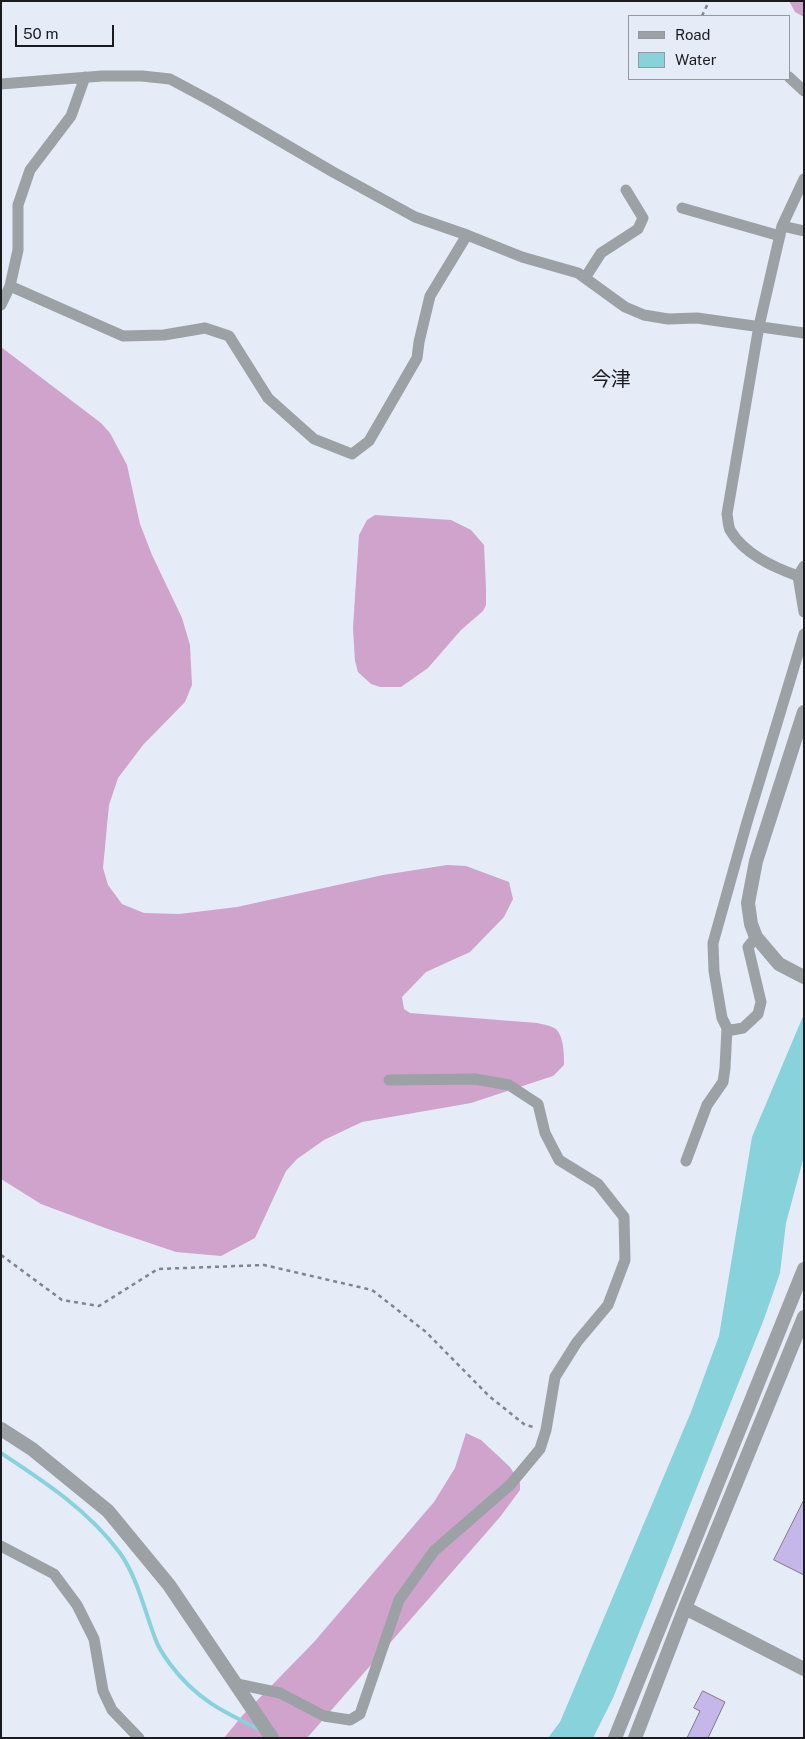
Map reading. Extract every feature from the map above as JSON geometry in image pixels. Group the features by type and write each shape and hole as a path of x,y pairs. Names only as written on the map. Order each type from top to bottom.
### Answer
{"street":[{"path":"1,84 85,77 142,76 170,79 415,218 467,235 522,257 578,273 624,307 644,315 668,320 697,318 804,333"},
{"path":"1,305 10,286 18,250 18,205 30,170 71,116 85,77"},
{"path":"790,78 804,91"},
{"path":"804,179 781,231 759,326 727,514 729,528 741,545 755,556 801,571 804,612"},
{"path":"585,278 601,253 638,230 643,218 626,190"},
{"path":"682,208 781,231 804,231"},
{"path":"10,286 123,336 164,335 205,328 229,336 268,398 314,439 352,454 368,441 417,358 430,296 467,235"},
{"path":"686,1161 707,1105 723,1082 726,1068 727,1028 722,1018 714,971 713,943 747,822 804,634"},
{"path":"804,712 756,861 748,903 751,924 756,937 779,964 804,977"},
{"path":"727,1028 732,1030 743,1028 758,1014 761,1002 748,947 756,937"},
{"path":"237,1684 280,1693 324,1716 350,1720 360,1714 399,1600 434,1551 510,1485 540,1449 546,1430 555,1377 577,1342 608,1305 626,1260 624,1217 598,1184 559,1160 545,1133 538,1104 509,1086 475,1079 388,1080"},
{"path":"615,1738 804,1269"},
{"path":"635,1738 685,1608 804,1317"},
{"path":"1,1429 32,1449 108,1511 169,1585 272,1738"},
{"path":"1,1546 54,1574 77,1605 94,1640 103,1691 112,1710 139,1738"},
{"path":"685,1608 804,1669"}],"path":[{"path":"702,15 709,1"},
{"path":"1,1255 62,1300 99,1306 158,1269 264,1265 372,1290 426,1332 489,1396 525,1424 546,1430"}],"shaded area":[{"path":"789,1 804,1 804,17 795,12"},
{"path":"1,347 101,423 110,433 127,465 140,524 152,555 182,618 190,645 192,685 185,702 143,745 118,778 109,805 103,868 108,885 122,904 144,913 179,914 237,907 383,875 447,865 466,866 509,882 513,899 504,917 470,952 426,972 402,997 404,1009 410,1013 539,1023 556,1029 562,1041 564,1065 553,1076 471,1103 362,1122 324,1140 297,1159 286,1171 255,1238 221,1256 176,1252 108,1229 41,1204 1,1179"},
{"path":"375,515 451,520 471,530 484,545 486,605 483,611 461,630 428,668 401,687 380,687 371,684 358,672 355,661 353,628 359,535 367,520"},
{"path":"466,1433 481,1440 510,1467 520,1483 520,1490 500,1517 307,1738 224,1738 242,1716 314,1642 434,1502 455,1468"}],"water":[{"path":"804,1014 804,1156 786,1223 780,1273 764,1319 613,1698 593,1738 548,1738 560,1722 691,1412 719,1336 752,1137"}],"building":[{"path":"804,1500 804,1575 774,1560"},
{"path":"703,1691 725,1702 708,1738 687,1738 700,1711 694,1708"}],"waterway":[{"path":"1,1453 50,1486 80,1510 108,1538 132,1573 158,1645 166,1658 190,1687 222,1710 261,1730"}],"district":[{"name":"今津","path":"611,380"}]}
